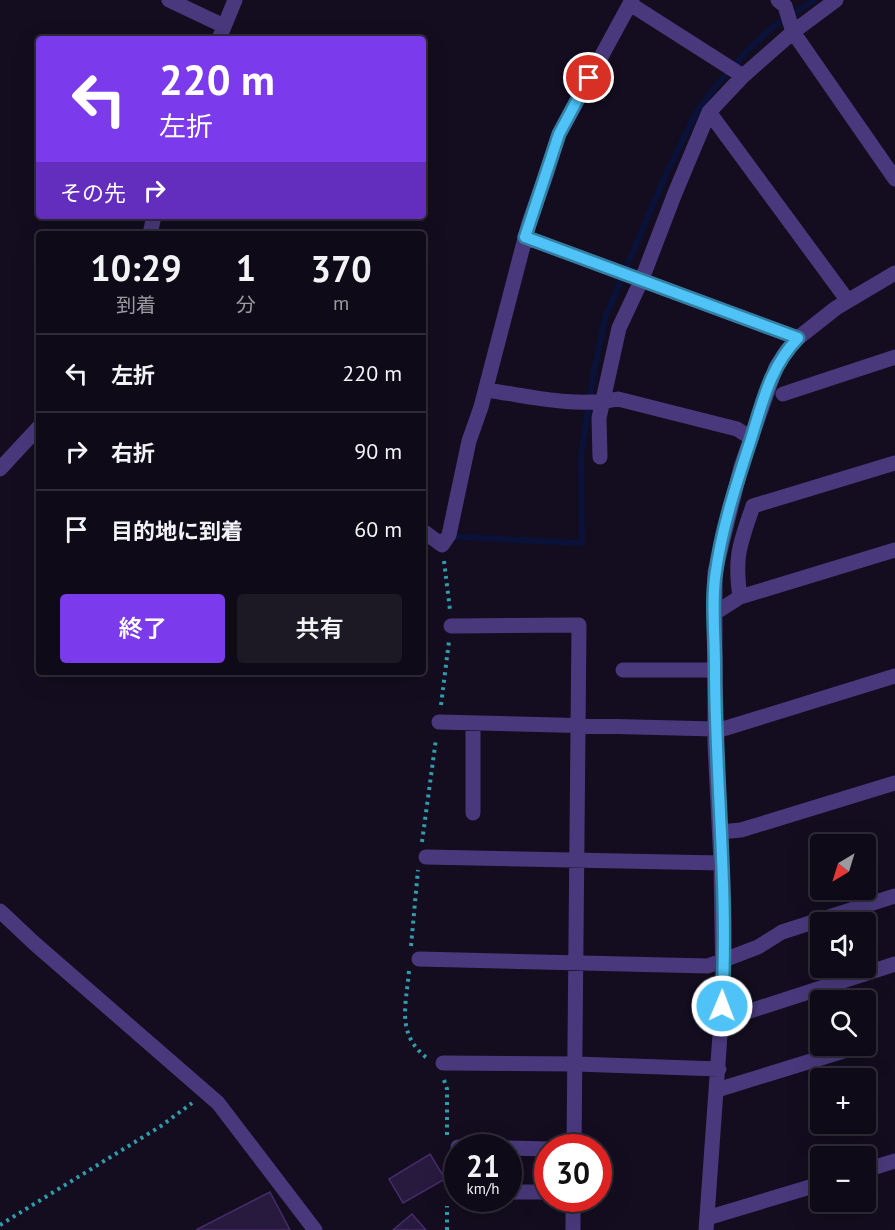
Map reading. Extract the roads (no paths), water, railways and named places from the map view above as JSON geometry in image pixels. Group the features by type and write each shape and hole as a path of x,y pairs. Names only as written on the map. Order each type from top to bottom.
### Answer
{"street":[{"path":"169,0 222,32 235,0"},
{"path":"778,0 785,6 793,32 895,179"},
{"path":"600,457 599,418 619,328 642,279 709,112 742,75 793,32 836,0"},
{"path":"426,533 441,545 449,535 469,441 486,390 525,237 559,134 631,2 742,75"},
{"path":"709,112 848,301"},
{"path":"525,237 798,338"},
{"path":"810,1188 706,1224 719,1069 723,960 715,729 715,572 741,467 776,367 798,338 848,301 895,273"},
{"path":"783,394 895,357"},
{"path":"486,390 578,403 618,399 737,429 751,438"},
{"path":"0,469 36,430"},
{"path":"740,597 736,570 738,550 753,506 895,463"},
{"path":"715,613 740,597 895,550"},
{"path":"451,626 579,625 574,1134"},
{"path":"623,670 715,670"},
{"path":"439,722 723,729 895,676"},
{"path":"473,723 473,813"},
{"path":"720,832 741,830 895,783"},
{"path":"422,857 721,863"},
{"path":"413,958 708,966 758,947 782,932 895,896"},
{"path":"0,911 218,1103 315,1230"},
{"path":"722,1020 895,963"},
{"path":"834,983 836,990"},
{"path":"717,1090 827,1056"},
{"path":"439,1067 576,1064 719,1069"},
{"path":"876,1167 895,1161"},
{"path":"573,1212 573,1230"}],"waterway":[{"path":"458,537 582,543 581,456 593,376 605,318 666,174 696,113 713,89 748,50 773,27 814,0"}]}
